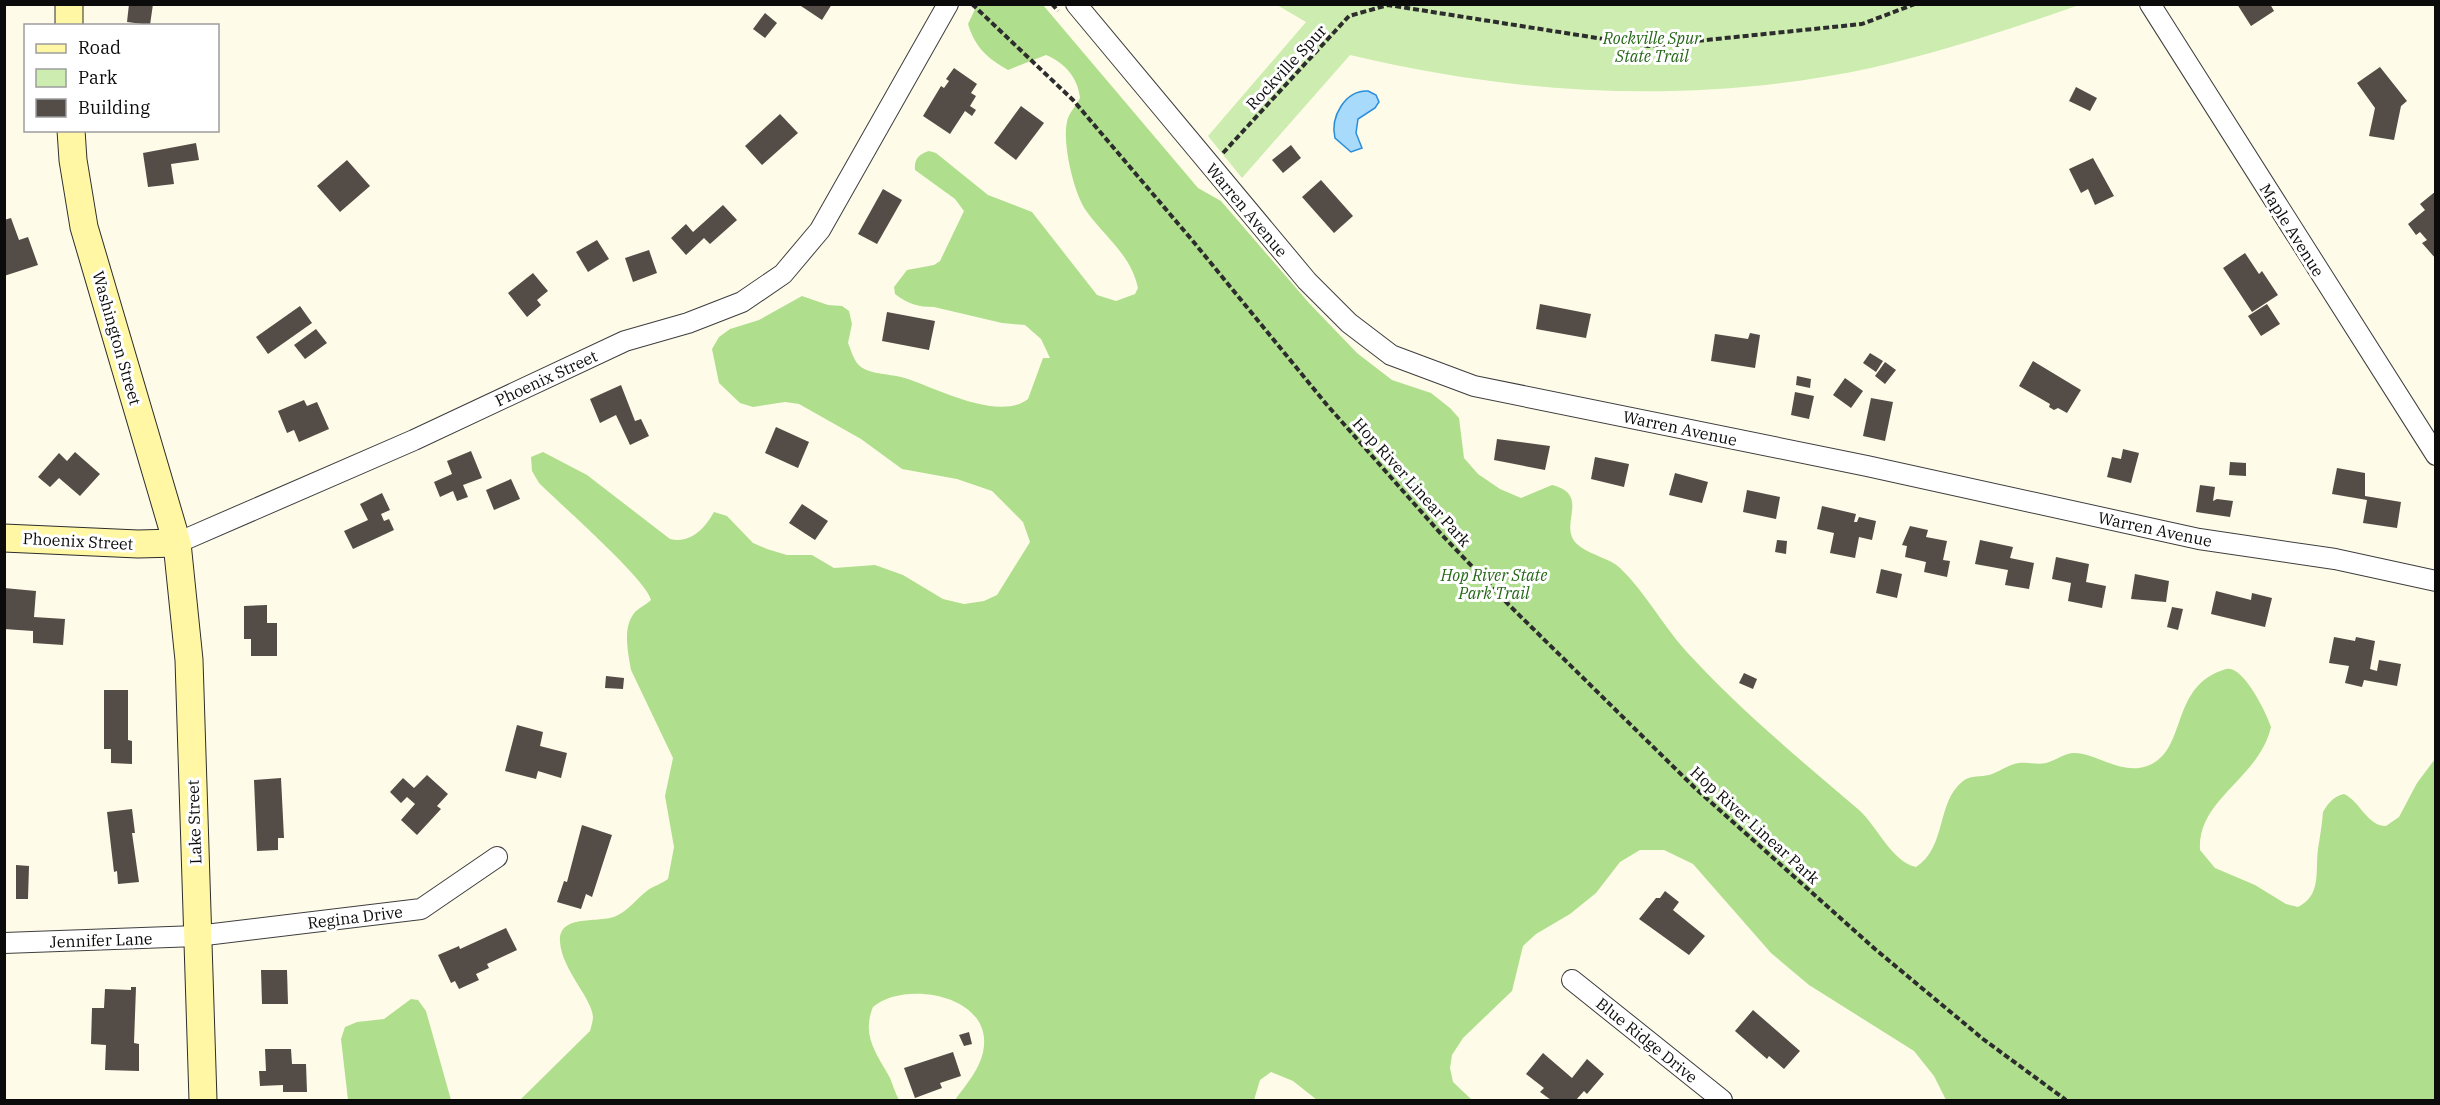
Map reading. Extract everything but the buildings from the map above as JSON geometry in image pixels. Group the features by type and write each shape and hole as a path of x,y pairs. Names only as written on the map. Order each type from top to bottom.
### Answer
{"street":[{"path":"69,4 69,24"},
{"name":"Warren Avenue","path":"1076,4 1307,281 1349,323 1391,355 1474,386 1867,466 2199,539 2335,559 2436,581"},
{"name":"Maple Avenue","path":"2150,4 2436,455"},
{"name":"Phoenix Street","path":"4,538 138,544 177,543 414,440 625,341 688,323 742,302 783,274 820,230 943,7"},
{"name":"Washington Street","path":"71,132 73,160 84,227 177,543"},
{"name":"Lake Street","path":"177,543 189,660 203,1101"},
{"name":"Regina Drive","path":"197,936 421,909 497,857"},
{"name":"Jennifer Lane","path":"4,944 197,936"},
{"name":"Blue Ridge Drive","path":"1572,980 1722,1101"}],"path":[{"name":"Hop River Linear Park","path":"972,4 1073,100 1192,240 1327,405 1441,534 1509,605 1695,788 1875,950 1983,1039 2066,1101"},
{"name":"Rockville Spur","path":"1215,159 1349,16 1388,5 1648,46 1862,24 1915,4"}],"green space":[{"name":"Hop River State Park Trail","path":"977,5 1043,5 1198,188 1221,201 1309,303 1357,353 1392,380 1431,393 1450,408 1459,418 1464,458 1478,474 1500,489 1521,498 1552,485 1564,490 1570,496 1572,503 1570,528 1577,544 1620,568 1685,650 1705,671 1769,733 1859,810 1892,851 1907,864 1916,867 1933,848 1949,800 1954,790 1966,779 1989,775 2015,764 2046,763 2072,753 2129,768 2147,766 2160,758 2169,747 2195,689 2208,677 2226,669 2240,674 2247,682 2271,727 2254,761 2208,817 2202,832 2200,850 2215,868 2255,885 2286,904 2298,907 2311,896 2316,882 2323,812 2332,800 2344,794 2350,797 2374,822 2386,826 2399,817 2417,783 2435,759 2435,1100 1946,1100 1934,1076 1914,1051 1809,985 1771,953 1693,864 1664,850 1640,850 1620,862 1596,893 1570,914 1536,934 1523,946 1512,991 1463,1038 1452,1055 1450,1068 1453,1082 1472,1100 1317,1100 1293,1081 1271,1072 1260,1080 1254,1100 955,1100 975,1072 982,1056 984,1038 979,1022 969,1010 955,1001 919,994 886,999 873,1007 870,1017 872,1044 899,1100 520,1100 590,1031 592,1024 593,1017 588,1001 571,973 562,952 561,933 572,923 616,916 648,890 668,879 674,847 665,796 673,758 631,670 628,648 627,632 631,618 637,610 651,600 635,576 539,483 532,471 531,457 543,452 587,475 670,539 691,537 702,529 714,512 727,516 753,543 767,549 787,555 812,555 834,568 875,565 903,575 943,599 964,604 984,601 997,595 1030,542 1023,522 992,491 957,479 902,469 861,439 799,404 785,402 753,407 740,403 719,383 712,349 719,337 730,329 759,320 802,296 828,305 842,306 849,311 852,324 848,343 856,362 865,369 914,381 982,405 999,407 1015,405 1028,399 1043,358 1050,358 1041,339 1025,325 1002,323 934,307 918,306 895,294 894,287 907,270 934,265 940,261 964,211 955,199 915,170 918,157 929,151 936,153 988,195 1032,212 1097,295 1116,301 1135,294 1138,288 1135,276 1124,256 1087,212 1074,182 1066,143 1066,131 1069,116 1080,98 1077,84 1065,67 1046,55 1008,70 994,61 978,45 968,24"},
{"name":"Rockville Spur State Trail","path":"1277,5 2079,5 1976,40 1898,62 1806,80 1740,87 1675,91 1610,91 1545,87 1480,80 1350,55 1242,178 1208,136 1306,22"},
{"path":"411,999 418,1000 426,1011 451,1100 348,1100 341,1039 345,1027 357,1022 384,1019"}],"water":[{"path":"1368,91 1376,95 1379,102 1375,108 1358,119 1356,133 1362,148 1351,152 1335,138 1337,114 1341,106 1352,95"}]}
